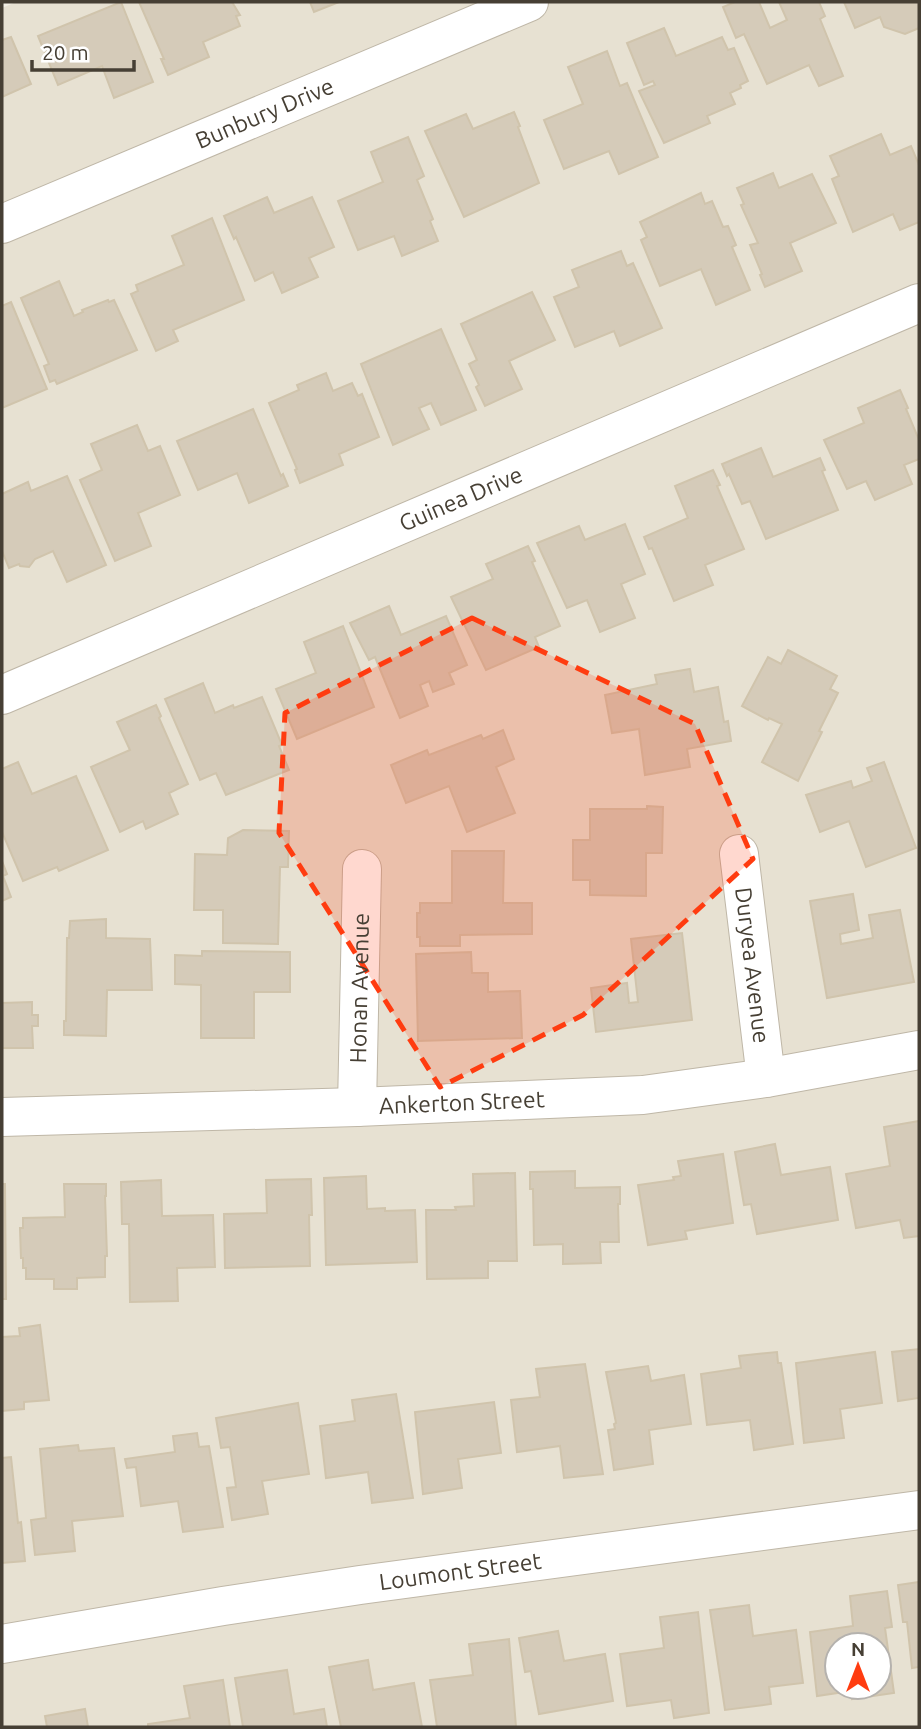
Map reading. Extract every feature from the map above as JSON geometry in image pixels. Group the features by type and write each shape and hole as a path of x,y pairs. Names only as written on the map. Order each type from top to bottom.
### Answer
{"street":[{"name":"Bunbury Drive","path":"2,224 529,2"},
{"name":"Guinea Drive","path":"2,695 919,303"},
{"name":"Duryea Avenue","path":"739,854 766,1078"},
{"name":"Honan Avenue","path":"357,1107 362,869"},
{"name":"Ankerton Street","path":"2,1117 357,1107 643,1095 766,1078 919,1050"},
{"name":"Loumont Street","path":"2,1644 360,1585 919,1510"}],"highlighted area":[{"path":"472,618 695,724 753,859 583,1015 440,1087 279,833 285,713"}],"shaded area":[{"path":"16,2 919,2 919,1727 2,1727 2,8"}],"building":[{"path":"121,2 153,82 114,98 102,66 58,85 38,36"},
{"path":"139,2 232,2 240,15 236,16 240,26 203,42 209,57 168,75 161,59 164,59"},
{"path":"310,2 339,2 314,12"},
{"path":"735,2 759,2 770,28 787,20 779,2 819,2 825,16 820,19 843,76 819,86 809,65 767,84 744,34 736,38 723,7"},
{"path":"844,2 919,2 919,28 905,34 884,27 880,17 855,28"},
{"path":"664,28 676,56 722,37 728,50 734,48 748,81 730,93 735,104 707,116 710,123 664,143 639,91 655,85 653,81 644,85 627,43"},
{"path":"11,37 31,84 2,97 2,40"},
{"path":"607,51 620,86 627,83 658,157 619,174 609,151 564,169 544,120 583,104 568,67"},
{"path":"514,112 539,183 464,217 425,131 466,114 473,129"},
{"path":"881,134 890,155 911,146 919,165 919,222 900,230 893,214 853,232 832,179 839,176 830,156"},
{"path":"408,137 424,176 417,180 433,219 430,221 438,241 402,256 394,236 358,250 338,201 383,182 371,152"},
{"path":"773,173 779,188 812,174 836,223 790,243 802,271 765,287 750,245 758,243 741,205 744,204 737,188"},
{"path":"701,193 705,204 712,201 723,227 728,226 736,245 732,247 750,290 716,305 701,269 660,286 641,240 647,237 640,222"},
{"path":"267,197 274,213 312,197 334,247 309,258 318,277 282,293 273,272 255,281 224,216"},
{"path":"212,218 244,300 173,330 178,341 156,351 131,294 138,291 136,285 184,265 172,236"},
{"path":"621,251 627,266 633,263 662,328 620,346 614,331 575,347 554,297 579,287 572,270"},
{"path":"59,281 74,316 83,312 82,310 114,300 137,350 57,384 55,380 50,382 44,366 49,364 21,298"},
{"path":"532,292 555,340 509,361 522,389 485,406 469,364 477,360 461,324"},
{"path":"11,302 47,389 2,408 2,306"},
{"path":"441,329 476,410 441,425 431,403 419,408 429,429 393,445 361,364"},
{"path":"326,373 333,391 352,383 358,396 362,394 379,437 339,454 343,465 300,483 295,470 297,469 269,403 299,390 297,385"},
{"path":"900,390 919,440 919,459 904,465 912,484 875,500 866,481 847,489 824,440 864,423 858,408"},
{"path":"253,409 281,476 283,474 288,486 249,503 237,473 198,490 177,441"},
{"path":"137,425 148,451 160,446 180,495 138,513 151,546 115,561 80,480 102,470 91,444"},
{"path":"761,448 773,477 820,458 825,470 822,471 838,510 766,539 750,501 742,504 722,464"},
{"path":"713,470 720,485 717,486 744,549 705,565 713,585 674,601 652,548 649,549 644,537 688,518 675,486"},
{"path":"67,476 106,565 67,582 53,551 35,559 29,567 19,564 9,568 2,551 2,494 28,482 31,491"},
{"path":"625,524 645,574 621,584 635,618 600,632 587,600 567,608 537,543 579,526 585,540"},
{"path":"528,546 535,561 532,562 560,626 535,637 539,647 486,670 451,597 493,579 486,564"},
{"path":"389,606 401,635 446,616 467,665 449,673 454,684 433,692 429,681 420,685 428,706 400,718 375,657 369,660 350,623"},
{"path":"343,626 374,707 297,739 276,689 316,673 304,642"},
{"path":"788,650 837,676 830,689 838,693 798,781 762,762 782,724 742,706 768,657 781,664"},
{"path":"690,669 694,692 718,687 724,722 728,721 731,741 687,749 690,767 645,775 639,729 612,733 605,695 657,684 655,675"},
{"path":"203,683 215,713 262,697 282,745 279,746 289,770 226,795 216,773 200,780 165,699"},
{"path":"156,705 161,716 159,718 188,784 169,793 178,814 146,829 143,821 120,832 91,767 130,750 117,722"},
{"path":"503,730 514,759 496,767 515,813 467,832 449,786 406,803 391,765 427,750 429,755 481,735 483,739"},
{"path":"18,762 32,794 76,776 108,850 59,871 57,867 23,881 2,832 2,769"},
{"path":"884,762 916,848 866,867 849,821 820,832 806,795 851,781 853,788 872,781 867,768"},
{"path":"647,806 663,807 662,853 646,853 646,896 590,895 590,880 573,880 573,840 590,840 590,809 647,809"},
{"path":"243,830 289,831 288,867 280,867 278,944 223,943 223,910 194,910 195,854 227,855 228,838"},
{"path":"452,851 504,851 503,903 532,903 532,934 460,935 460,946 420,946 420,937 417,937 417,913 420,913 420,903 452,903"},
{"path":"2,861 7,874 3,876 11,897 2,901"},
{"path":"853,894 859,930 840,934 841,944 873,938 869,915 900,910 914,982 827,998 810,901"},
{"path":"106,919 106,938 150,939 152,990 107,990 106,1036 64,1035 67,938 70,921"},
{"path":"682,933 692,1020 596,1032 591,988 627,983 629,1003 638,1002 631,939"},
{"path":"202,951 290,952 290,992 254,992 254,1038 201,1038 201,985 175,984 175,955 202,956"},
{"path":"471,952 472,973 488,973 488,992 520,991 522,1038 418,1041 416,954"},
{"path":"32,1002 32,1015 38,1015 38,1026 32,1026 33,1048 2,1048 2,1003"},
{"path":"919,1121 919,1236 904,1238 900,1220 856,1228 846,1174 890,1166 884,1127"},
{"path":"775,1144 781,1175 830,1167 838,1220 757,1234 751,1204 744,1205 735,1152"},
{"path":"723,1154 733,1223 685,1231 687,1239 648,1245 638,1185 674,1180 673,1177 681,1176 678,1161"},
{"path":"575,1171 575,1188 620,1187 619,1242 600,1242 601,1263 563,1264 563,1244 534,1245 530,1172"},
{"path":"515,1173 517,1261 488,1261 488,1278 427,1279 426,1210 456,1210 455,1207 474,1206 473,1174"},
{"path":"366,1176 367,1209 415,1210 417,1262 326,1265 324,1178"},
{"path":"311,1179 310,1266 225,1268 224,1214 267,1213 266,1180"},
{"path":"161,1180 162,1216 213,1215 215,1267 177,1268 178,1301 130,1302 129,1224 122,1224 121,1182"},
{"path":"2,1184 5,1184 6,1299 2,1299"},
{"path":"64,1184 106,1184 105,1277 77,1278 77,1289 54,1289 54,1279 26,1279 26,1268 23,1268 21,1258 20,1228 23,1228 23,1218 65,1217"},
{"path":"40,1325 49,1400 24,1402 24,1409 2,1411 2,1337 20,1336 19,1328"},
{"path":"919,1349 919,1398 898,1401 892,1352"},
{"path":"777,1352 793,1444 754,1450 750,1420 707,1425 701,1374 741,1368 739,1356"},
{"path":"875,1352 882,1403 840,1409 844,1438 804,1443 796,1363"},
{"path":"585,1364 603,1474 564,1478 560,1446 517,1452 511,1400 540,1397 536,1369"},
{"path":"648,1366 651,1381 684,1375 691,1424 649,1430 653,1464 614,1470 608,1430 615,1429 616,1423 606,1372"},
{"path":"396,1394 413,1498 372,1503 368,1472 326,1478 320,1426 355,1421 352,1400"},
{"path":"494,1402 501,1453 458,1459 462,1488 423,1494 415,1412"},
{"path":"298,1403 309,1474 262,1481 268,1514 232,1520 227,1488 236,1487 230,1447 221,1448 216,1418"},
{"path":"197,1433 199,1447 209,1446 223,1527 183,1532 178,1501 141,1506 136,1467 127,1468 125,1459 175,1452 173,1436"},
{"path":"78,1445 79,1451 114,1448 123,1516 72,1521 75,1551 35,1555 31,1520 46,1518 40,1449"},
{"path":"11,1457 25,1561 2,1563 2,1458"},
{"path":"919,1582 919,1667 912,1668 907,1622 903,1622 898,1585"},
{"path":"887,1591 892,1627 885,1628 885,1631 823,1631 823,1695 817,1696 810,1632 853,1626 850,1596"},
{"path":"749,1605 753,1636 796,1630 803,1683 769,1687 771,1704 725,1710 710,1610"},
{"path":"698,1612 709,1713 674,1718 671,1700 627,1706 620,1654 664,1648 660,1617"},
{"path":"558,1631 564,1661 605,1654 613,1701 539,1714 531,1671 525,1672 519,1638"},
{"path":"509,1639 516,1727 437,1727 430,1680 473,1675 469,1644"},
{"path":"368,1660 373,1690 414,1683 422,1727 341,1727 329,1667"},
{"path":"287,1670 294,1714 324,1709 327,1727 243,1727 235,1678"},
{"path":"223,1680 230,1727 148,1727 148,1724 190,1718 184,1686"},
{"path":"85,1709 88,1727 47,1727 45,1716"}]}
